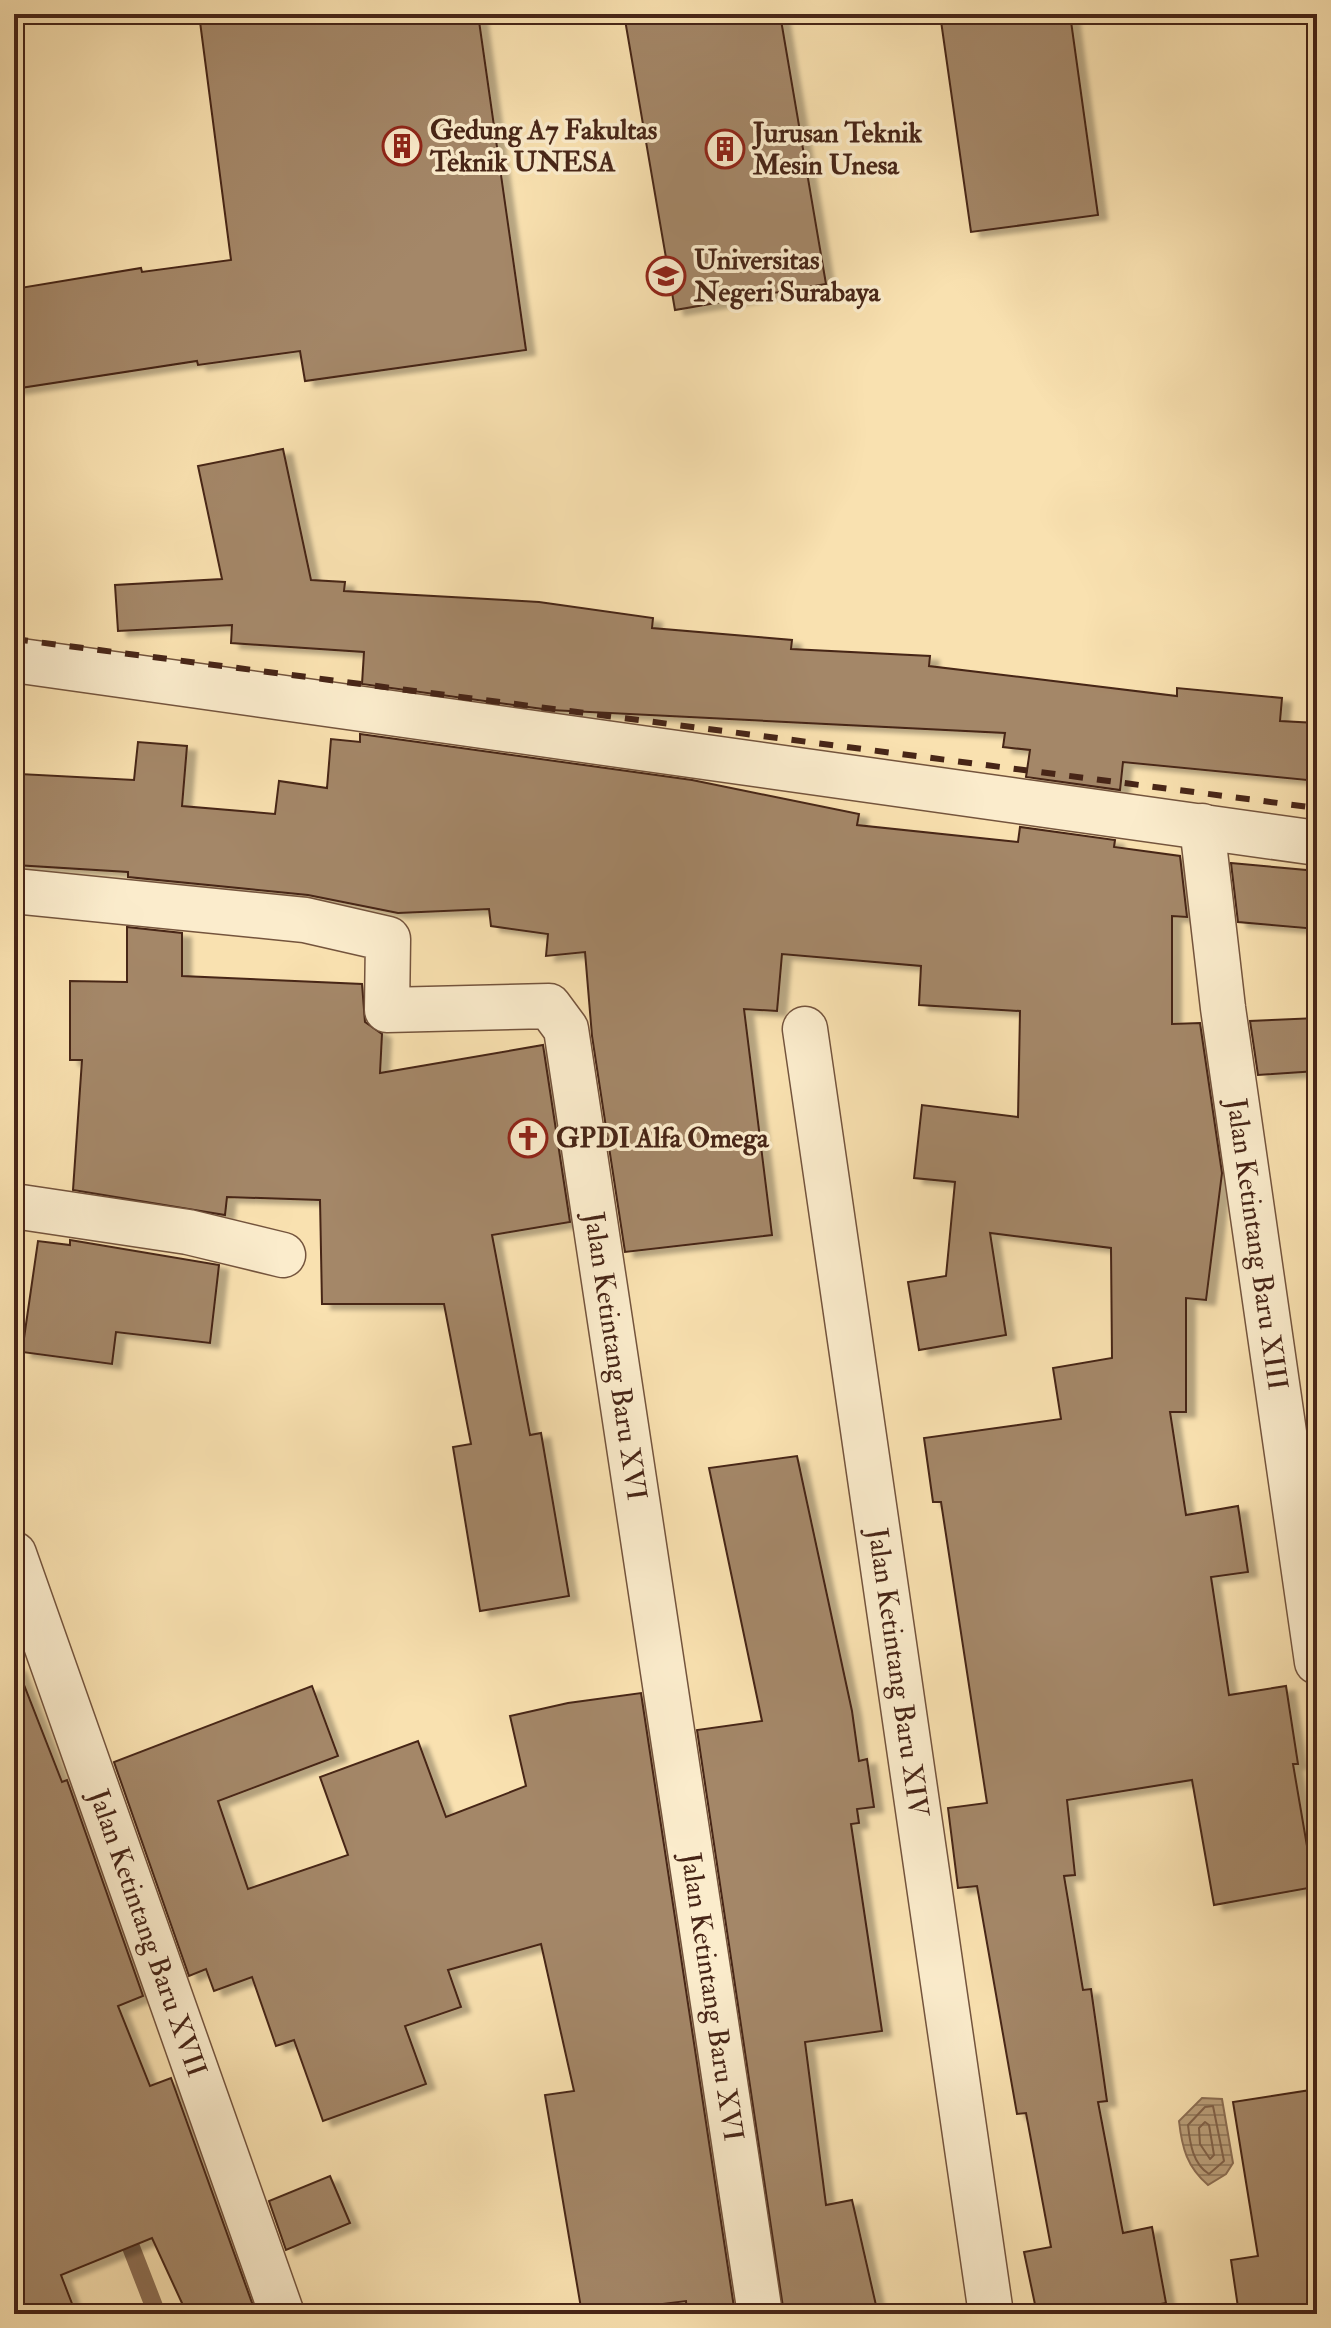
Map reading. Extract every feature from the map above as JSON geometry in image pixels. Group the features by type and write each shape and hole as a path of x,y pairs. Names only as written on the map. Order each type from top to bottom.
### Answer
{"street":[{"path":"14,660 1317,843"},
{"name":"Jalan Ketintang Baru XIII","path":"1202,826 1223,1008 1317,1662"},
{"name":"Jalan Ketintang Baru XVI","path":"14,891 305,920 388,939 387,1010 549,1006 566,1029 760,2314"},
{"name":"Jalan Ketintang Baru XIV","path":"805,1029 991,2314"},
{"path":"14,1206 188,1232 283,1255"},
{"name":"Jalan Ketintang Baru XVII","path":"14,1554 282,2314"}],"water":[{"path":"1202,2098 1222,2099 1233,2163 1226,2174 1208,2185 1187,2156 1179,2121"}],"building":[{"name":"Gedung A7 Fakultas Teknik UNESA","path":"199,14 478,14 526,350 305,381 300,351 198,365 197,361 14,389 14,289 141,268 142,272 231,260"},
{"name":"Jurusan Teknik Mesin Unesa","path":"624,14 780,14 826,284 675,310"},
{"path":"940,14 1070,14 1098,215 971,232"},
{"path":"283,449 311,580 345,582 344,591 539,602 653,618 652,628 792,640 791,649 930,656 929,666 1177,696 1177,688 1282,698 1280,721 1317,723 1317,781 1123,762 1120,790 1026,777 1030,750 1003,747 1005,733 550,710 362,684 364,652 231,643 232,625 118,631 115,585 222,579 198,466"},
{"path":"360,734 692,780 859,814 857,825 1018,842 1020,827 1115,840 1114,847 1180,856 1187,917 1172,916 1172,1024 1200,1023 1222,1173 1206,1300 1186,1298 1186,1412 1170,1412 1186,1515 1238,1506 1248,1572 1211,1577 1229,1695 1286,1686 1298,1764 1293,1764 1314,1887 1214,1905 1192,1780 1067,1800 1075,1875 1064,1876 1083,1990 1091,1989 1107,2101 1098,2102 1123,2233 1152,2227 1166,2303 1107,2314 1037,2314 1024,2252 1051,2247 1026,2113 1017,2114 977,1886 958,1888 948,1808 987,1803 941,1502 933,1502 924,1438 1061,1419 1053,1368 1112,1358 1111,1248 990,1233 1006,1335 919,1350 908,1282 946,1276 955,1182 914,1178 922,1105 1018,1117 1020,1011 919,1005 921,966 782,954 777,1011 744,1009 772,1235 625,1252 592,1036 585,952 546,956 548,934 491,926 489,909 398,913 308,895 128,877 128,872 15,865 20,774 134,780 138,742 187,746 182,806 275,814 279,781 327,788 331,739 360,742"},
{"path":"1231,863 1317,871 1317,929 1238,922"},
{"path":"127,927 182,933 182,976 362,984 365,1022 382,1034 380,1073 543,1045 570,1222 492,1235 530,1435 541,1433 569,1596 480,1611 453,1447 471,1444 444,1304 322,1304 320,1200 227,1197 225,1215 73,1190 82,1060 70,1060 70,981 127,982"},
{"path":"1317,1018 1317,1071 1258,1075 1250,1021"},
{"path":"70,1240 219,1265 210,1343 116,1332 112,1364 22,1352 38,1241 70,1245"},
{"path":"797,1456 852,1711 859,1761 867,1759 874,1807 857,1809 859,1823 851,1824 882,2031 805,2042 826,2205 852,2200 878,2314 784,2314 697,1730 762,1721 709,1468"},
{"path":"14,1667 17,1667 62,1782 67,1780 143,1996 118,2006 150,2086 171,2078 256,2314 187,2314 152,2238 61,2275 76,2314 14,2314"},
{"path":"312,1686 338,1756 218,1801 248,1889 348,1855 320,1777 418,1741 446,1817 526,1786 510,1716 568,1703 641,1693 735,2314 687,2314 686,2301 582,2314 545,2095 574,2091 541,1944 448,1970 461,2007 405,2026 426,2084 323,2121 294,2040 276,2046 252,1977 214,1991 206,1969 189,1976 114,1762"},
{"path":"1317,2089 1317,2314 1239,2314 1231,2260 1258,2256 1233,2102"},
{"path":"330,2176 350,2223 286,2250 269,2201"}],"waterway":[{"path":"122,2224 157,2314"}],"railway":[{"path":"14,639 1317,808"}],"place":[{"name":"Gedung A7 Fakultas Teknik UNESA","path":"402,146"},
{"name":"Jurusan Teknik Mesin Unesa","path":"725,149"},
{"name":"Universitas Negeri Surabaya","path":"666,276"},
{"name":"GPDI Alfa Omega","path":"528,1138"}]}
